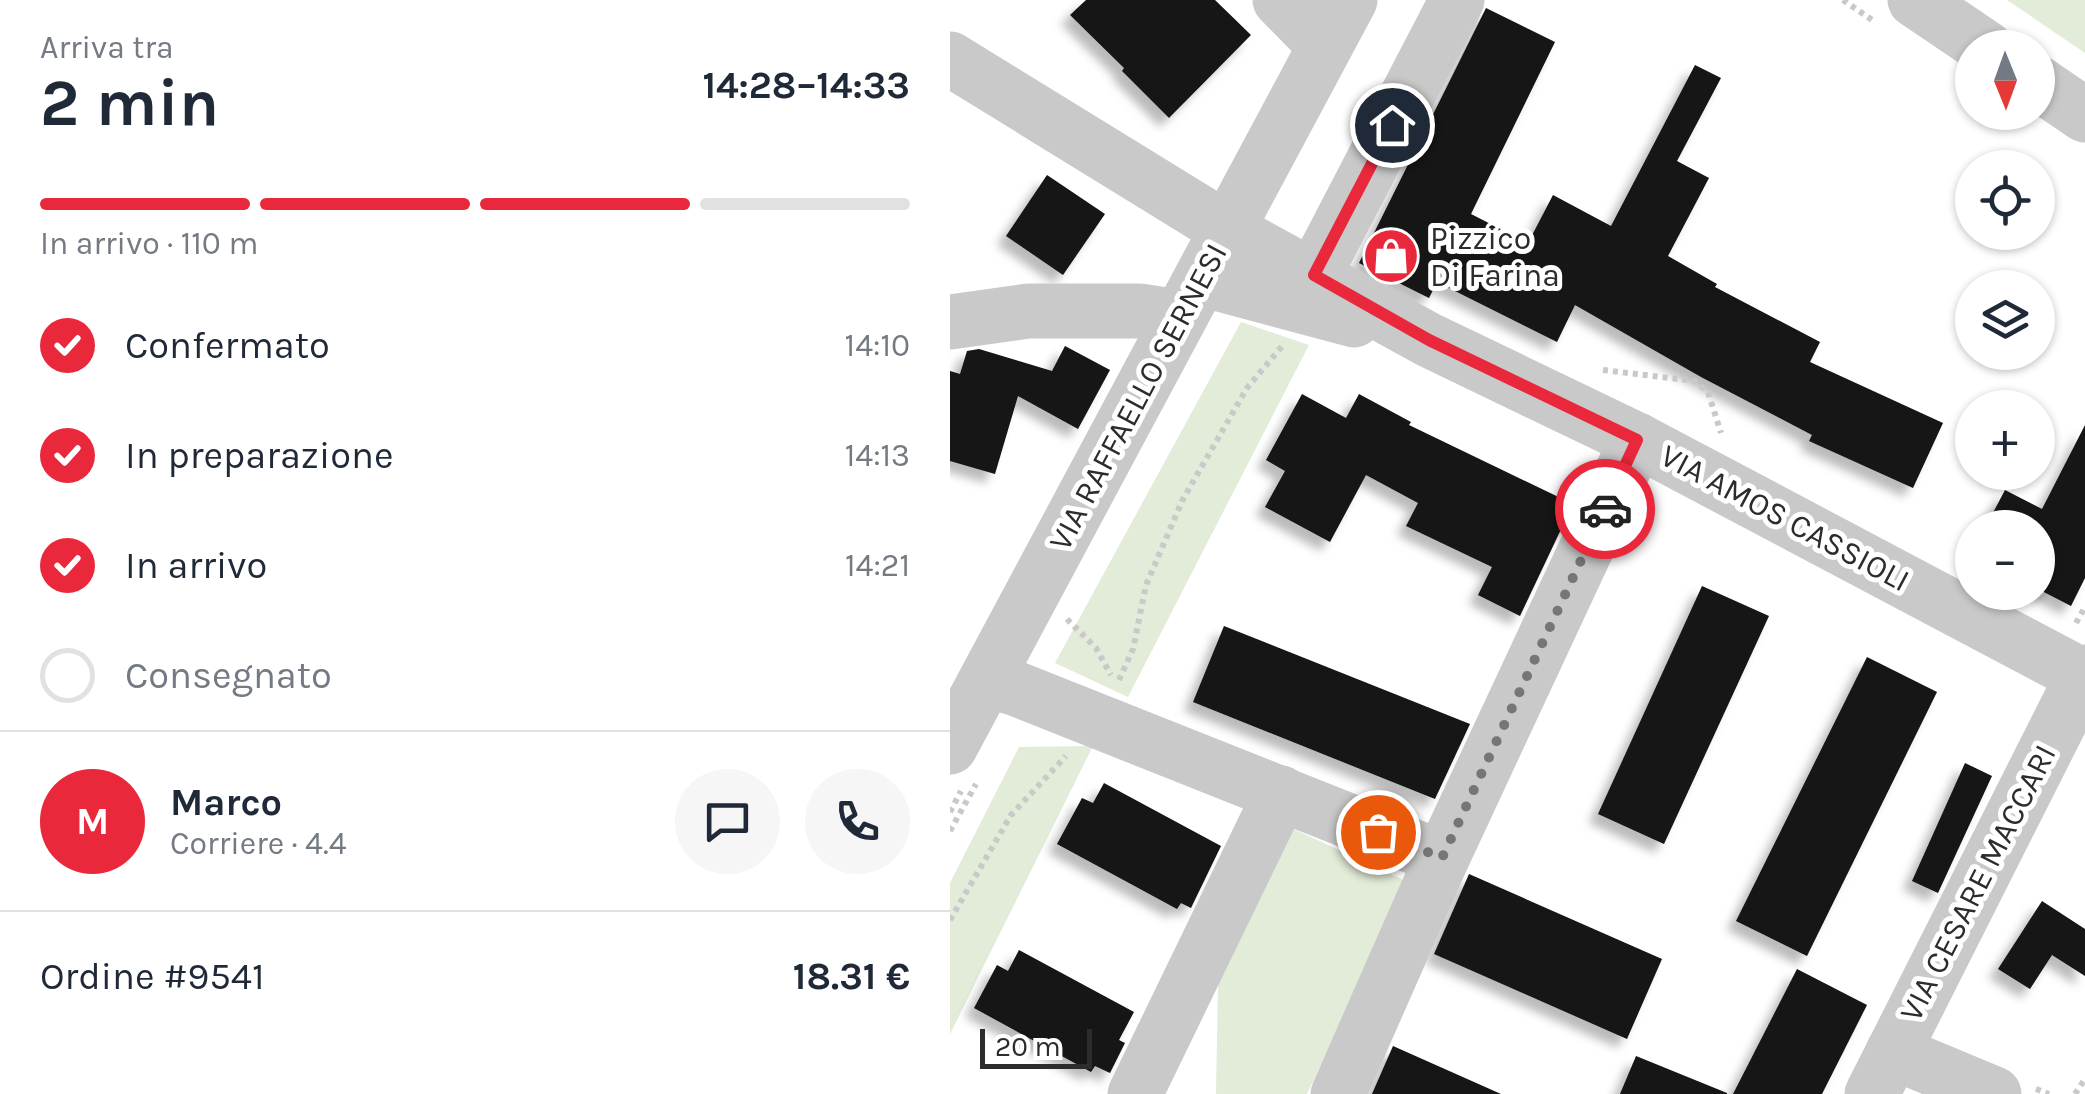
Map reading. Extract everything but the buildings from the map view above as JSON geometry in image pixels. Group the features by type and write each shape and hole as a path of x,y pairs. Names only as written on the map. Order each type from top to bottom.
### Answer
{"street":[{"name":"VIA RAFFAELLO SERNESI","path":"950,746 1337,23 1280,0"},
{"path":"1314,275 1457,0"},
{"path":"1915,0 1959,30"},
{"name":"VIA AMOS CASSIOLI","path":"950,59 1228,230 1429,340 1637,440 2083,680"},
{"path":"2055,95 2085,115"},
{"name":"VIA AMOS CASSIOLI","path":"950,322 1028,311 1140,311 1190,298 1429,340"},
{"path":"1338,1094 1442,858 1637,440"},
{"path":"987,680 1442,858"},
{"name":"VIA CESARE MACCARI","path":"1882,1073 2067,758 2083,680"},
{"path":"1135,1094 1281,792"},
{"path":"1882,1073 1994,1094"}],"path":[{"path":"1060,612 1096,648 1116,685 1133,649 1146,585 1183,498 1247,388 1284,343"},
{"path":"950,920 1011,814 1069,753"},
{"path":"2076,1094 2085,1080"}],"green space":[{"path":"2007,0 2085,0 2085,53"},
{"path":"1241,322 1309,345 1128,697 1055,663"},
{"path":"1093,746 950,1034 950,883 1019,747"},
{"path":"1287,826 1406,881 1307,1094 1216,1094 1218,985"}],"way so far":[{"path":"1378,832 1442,858 1605,509"}],"place":[{"name":"Pizzico Di Farina","path":"1391,256"}],"route":[{"path":"1392,125 1314,275 1429,340 1637,440 1605,509"}]}
